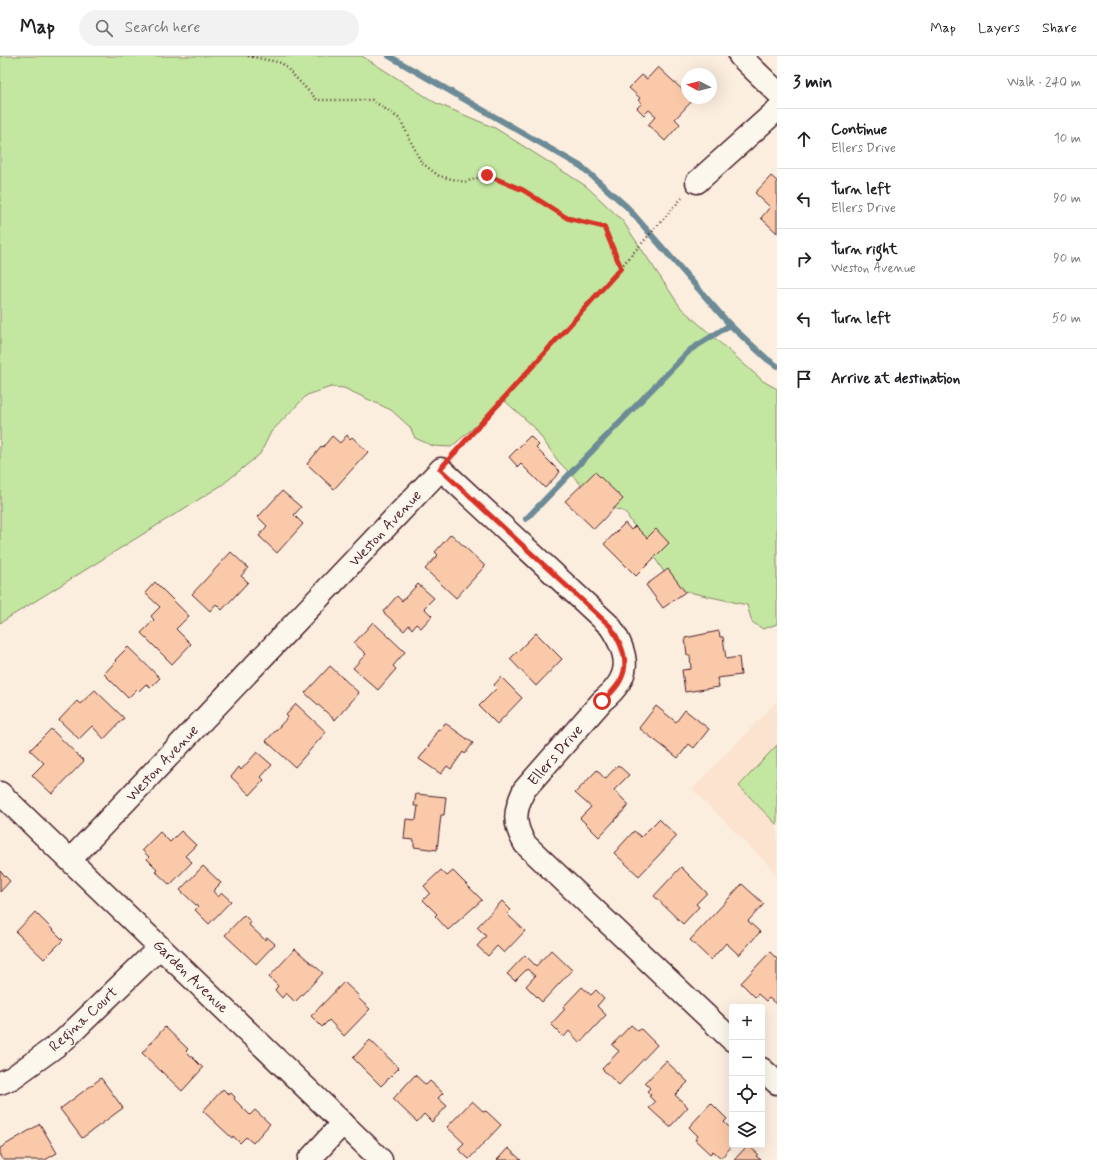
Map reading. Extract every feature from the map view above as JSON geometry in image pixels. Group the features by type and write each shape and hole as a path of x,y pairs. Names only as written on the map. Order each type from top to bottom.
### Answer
{"street":[{"path":"740,56 777,92"},
{"path":"692,188 777,110"},
{"name":"Weston Avenue","path":"70,860 440,469"},
{"name":"Ellers Drive","path":"440,469 610,626 618,638 624,652 625,666 621,680 614,692 602,701 524,790 518,804 515,818 518,832 525,844 729,1037"},
{"name":"Garden Avenue","path":"0,793 381,1160"},
{"name":"Regina Court","path":"0,1083 12,1078 63,1041 160,947"},
{"path":"765,1072 777,1083"},
{"path":"309,1160 343,1123"}],"path":[{"path":"248,56 282,63 317,100 372,100 400,119 421,162 439,176 465,182 487,175 523,190 567,218 604,227 621,268"},
{"path":"440,469 692,188"}],"shaded area":[{"path":"777,701 777,874 692,789"}],"green space":[{"path":"0,56 362,56 436,103 495,128 586,186 622,220 681,308 763,381 777,389 777,624 763,629 752,622 747,605 675,589 625,512 599,503 558,461 534,427 505,401 451,447 433,446 415,438 410,427 391,410 344,388 331,387 307,395 271,432 260,454 222,485 0,623"},
{"path":"777,745 777,825 739,786"}],"building":[{"path":"658,67 681,88 681,104 689,104 675,119 680,124 665,141 648,125 656,116 649,110 644,115 637,108 642,103 638,100 640,98 629,88 642,75 647,79"},
{"path":"771,176 777,181 777,233 761,218 770,207 755,193"},
{"path":"347,435 350,439 352,437 368,452 334,489 307,464 332,436 340,443"},
{"path":"530,436 539,445 536,448 560,472 545,488 521,464 518,467 509,457"},
{"path":"595,472 623,499 594,529 565,501"},
{"path":"282,491 301,507 294,515 303,524 277,553 259,536 267,526 258,517"},
{"path":"625,523 631,530 635,526 647,538 656,529 669,543 636,576 604,544"},
{"path":"451,534 485,566 456,598 425,569 438,555 435,552"},
{"path":"231,552 248,568 241,576 248,582 222,610 216,604 210,611 192,594"},
{"path":"668,569 685,592 663,608 646,585"},
{"path":"155,582 189,616 176,629 191,644 172,664 141,633 154,620 151,616 160,607 145,593"},
{"path":"418,584 434,598 424,608 432,616 421,628 416,624 412,629 409,625 404,631 383,612 397,596 402,601"},
{"path":"373,622 405,652 393,666 396,669 378,690 353,668 366,654 354,643"},
{"path":"719,631 720,637 723,637 726,659 739,657 741,675 717,678 719,687 685,692 682,670 691,669 690,655 687,655 685,638"},
{"path":"536,633 562,659 536,686 510,659"},
{"path":"128,647 160,678 150,688 146,684 139,691 137,689 128,698 104,674"},
{"path":"330,666 359,693 335,720 305,693"},
{"path":"501,677 522,698 497,724 479,706 497,688 494,685"},
{"path":"95,690 124,718 104,739 92,726 79,739 59,720 77,701 80,704"},
{"path":"296,704 326,732 295,767 266,741 288,717 286,715"},
{"path":"656,706 676,722 685,710 709,729 694,748 689,744 678,758 639,728"},
{"path":"445,723 473,743 465,754 463,752 451,769 447,766 441,774 419,759 433,740 432,739 438,729 440,730"},
{"path":"51,729 84,761 52,794 32,775 44,763 30,750"},
{"path":"257,752 272,765 261,777 264,780 250,795 231,777 239,767 241,770"},
{"path":"618,765 629,775 614,790 629,805 599,837 580,818 591,807 575,793 597,770 605,779"},
{"path":"416,794 446,797 444,815 441,815 437,850 414,847 414,840 404,839 406,819 416,820 418,806 414,806"},
{"path":"659,819 677,836 639,876 614,853 634,831 641,837"},
{"path":"181,831 196,845 185,856 192,862 170,885 155,871 157,869 147,859 149,857 142,850 160,832 170,842"},
{"path":"203,866 221,883 213,891 218,897 222,893 231,901 209,924 195,910 198,907 180,890"},
{"path":"681,867 707,893 696,904 699,907 683,924 654,896"},
{"path":"441,870 447,876 453,871 482,900 448,930 435,916 437,914 423,900 430,893 424,886"},
{"path":"0,871 10,881 0,892"},
{"path":"742,884 764,904 748,921 760,932 739,955 726,943 711,960 690,940"},
{"path":"502,901 511,910 507,914 525,931 504,953 497,946 488,956 477,946 486,936 477,927"},
{"path":"35,912 63,940 44,959 16,932"},
{"path":"244,915 251,922 249,925 265,940 267,937 275,944 256,964 225,935"},
{"path":"295,949 323,973 295,1002 286,993 282,998 275,990 278,986 269,977"},
{"path":"551,950 572,970 542,1002 526,986 535,976 527,969 515,981 507,974 525,955 536,966"},
{"path":"770,952 777,959 777,1005 769,998 766,1001 758,994 755,997 741,983"},
{"path":"344,982 370,1009 344,1036 329,1020 322,1027 311,1016"},
{"path":"582,987 591,995 596,990 604,998 597,1006 606,1015 580,1043 569,1031 564,1037 551,1024 565,1009 563,1007"},
{"path":"631,1025 638,1031 641,1029 657,1045 619,1085 602,1069 619,1051 612,1045"},
{"path":"165,1027 188,1049 186,1051 203,1068 182,1091 142,1053"},
{"path":"370,1040 399,1068 381,1086 353,1058"},
{"path":"666,1061 688,1082 675,1095 688,1107 670,1127 649,1108 655,1102 649,1096 651,1095 647,1091 650,1088 645,1083"},
{"path":"415,1075 426,1085 430,1081 443,1093 438,1098 447,1106 432,1122 424,1114 417,1122 393,1099"},
{"path":"101,1078 123,1108 82,1138 60,1109"},
{"path":"223,1089 229,1095 231,1093 235,1097 234,1099 250,1115 255,1110 270,1124 253,1143 246,1137 240,1143 233,1136 232,1138 203,1111"},
{"path":"472,1101 484,1112 486,1111 501,1125 469,1159 458,1149 464,1143 447,1127"},
{"path":"711,1103 727,1119 724,1122 729,1127 729,1148 730,1148 721,1158 713,1151 710,1154 695,1140 698,1136 689,1127"},
{"path":"40,1124 57,1153 45,1160 3,1160 0,1156 0,1148"},
{"path":"508,1148 521,1160 497,1160"},
{"path":"745,1148 751,1148 758,1154 756,1156 761,1160 734,1160"}],"waterway":[{"path":"389,56 582,167 627,207 730,325 767,359 777,366"},
{"path":"526,519 690,350 730,325"}],"route":[{"path":"487,175 523,190 567,218 604,227 621,268 440,469 610,626 618,638 624,652 625,666 621,680 614,692 602,701"}]}
